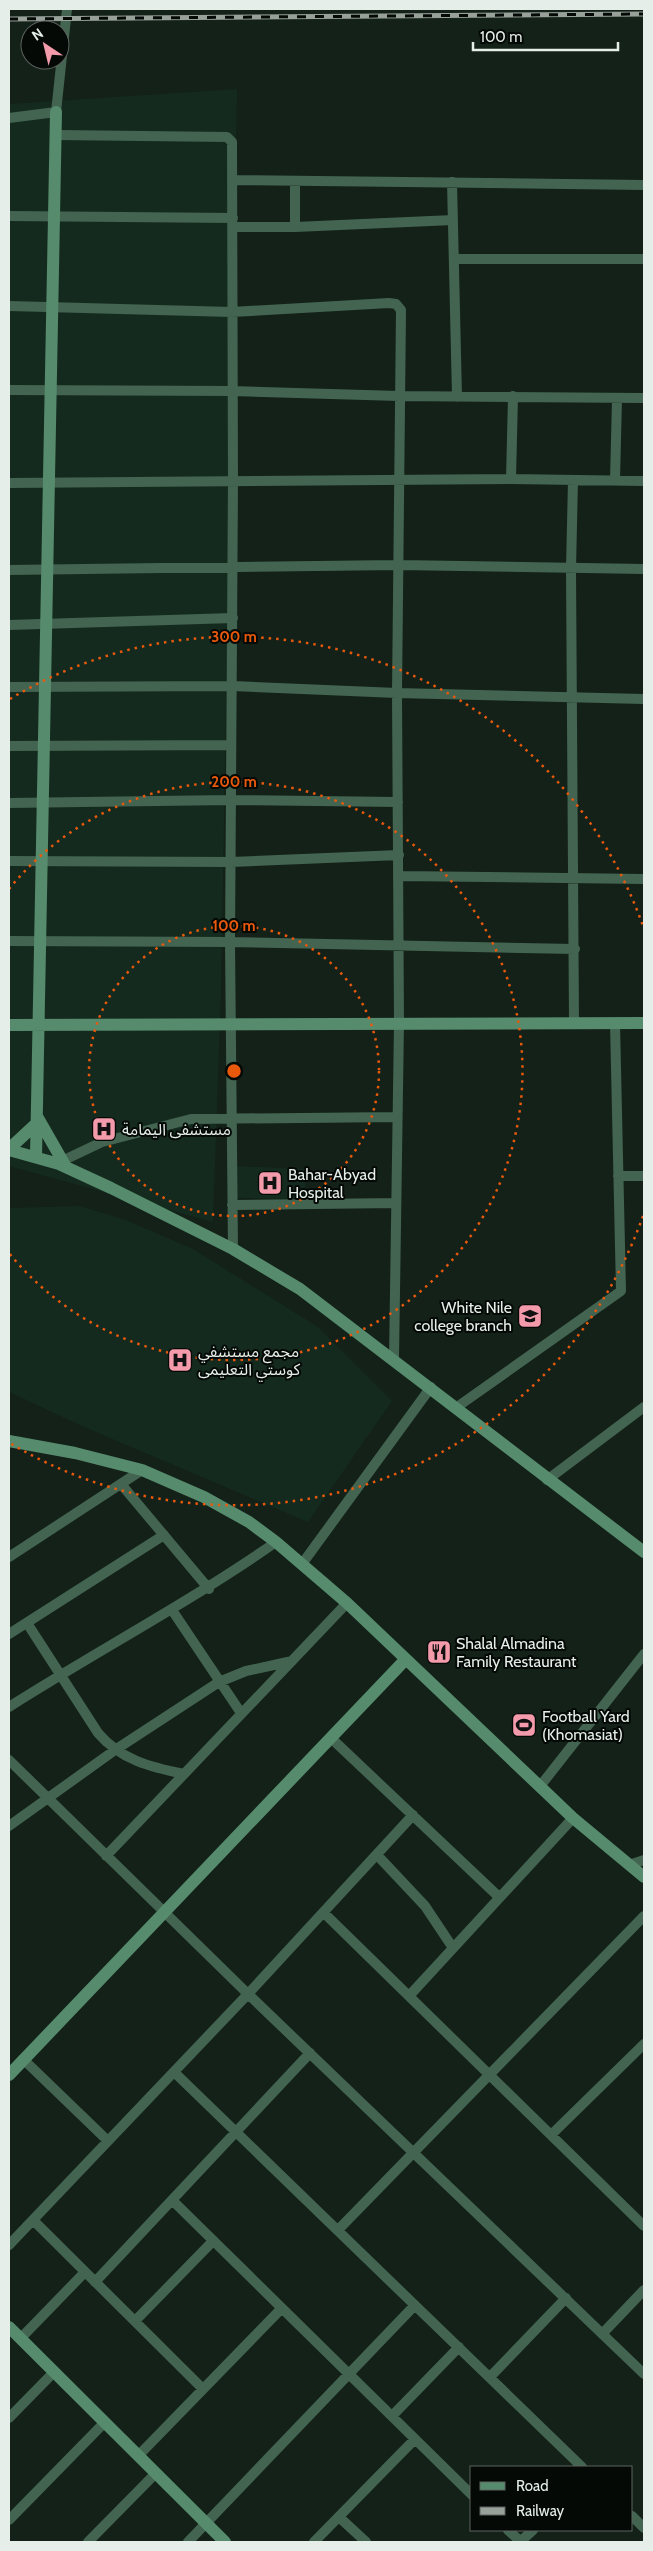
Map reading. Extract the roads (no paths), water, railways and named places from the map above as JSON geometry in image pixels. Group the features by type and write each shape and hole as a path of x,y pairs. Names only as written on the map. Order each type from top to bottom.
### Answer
{"main road":[{"path":"36,1157 39,940 43,861 45,746 52,218 56,112"},
{"path":"9,1025 644,1023"},
{"path":"37,1119 9,1150 64,1164 233,1249 300,1290 431,1387 547,1480 644,1552"},
{"path":"37,1119 64,1164"},
{"path":"9,1441 75,1453 142,1470 204,1497 249,1522 276,1542 347,1603 541,1785 573,1818 644,1877"},
{"path":"9,2075 406,1659"},
{"path":"9,2328 225,2542"}],"street":[{"path":"9,118 56,112 67,9"},
{"path":"56,134 227,137 232,142 234,480 230,942 233,1249"},
{"path":"232,180 644,185"},
{"path":"295,182 295,227"},
{"path":"452,182 457,397"},
{"path":"9,216 233,223 295,227 453,220"},
{"path":"454,259 644,260"},
{"path":"9,306 232,312 389,303 396,304 401,310 398,565 398,802 400,876 394,1359"},
{"path":"9,390 232,391 457,397 644,398"},
{"path":"511,479 513,396"},
{"path":"615,480 617,399"},
{"path":"9,483 511,479 644,481"},
{"path":"573,480 571,569 575,879 574,1023"},
{"path":"9,570 398,565 644,569"},
{"path":"9,624 232,618"},
{"path":"9,686 233,686 398,693 644,699"},
{"path":"9,746 232,744"},
{"path":"9,803 231,800 398,802"},
{"path":"9,861 231,862 399,855"},
{"path":"400,876 644,879"},
{"path":"9,941 230,942 574,949"},
{"path":"457,1408 620,1291 615,1023"},
{"path":"64,1164 94,1146 150,1128 191,1119 397,1117"},
{"path":"618,1176 644,1176"},
{"path":"232,1205 395,1203"},
{"path":"302,1564 431,1387"},
{"path":"547,1480 644,1407"},
{"path":"9,1557 142,1470"},
{"path":"121,1484 209,1589"},
{"path":"9,1634 164,1535"},
{"path":"9,1707 60,1674 209,1589 276,1542"},
{"path":"106,1856 347,1603"},
{"path":"172,1610 241,1713"},
{"path":"27,1623 98,1733 115,1750 144,1765 184,1774"},
{"path":"541,1785 644,1654"},
{"path":"9,1826 115,1750 219,1682 246,1671 292,1661"},
{"path":"331,1738 499,1897"},
{"path":"9,1760 163,1912 644,2374"},
{"path":"9,2245 378,1856 413,1816"},
{"path":"409,1996 573,1818"},
{"path":"378,1856 415,1892 441,1927 453,1948"},
{"path":"629,1865 644,1860"},
{"path":"324,1913 644,2226"},
{"path":"338,2230 644,1916"},
{"path":"551,2135 644,2044"},
{"path":"95,2282 173,2202 310,2053"},
{"path":"23,2059 108,2141"},
{"path":"174,2072 581,2466"},
{"path":"173,2202 470,2493"},
{"path":"33,2220 203,2389"},
{"path":"135,2321 213,2241"},
{"path":"20,2339 85,2272"},
{"path":"602,2334 644,2290"},
{"path":"490,2377 566,2298"},
{"path":"188,2542 415,2305"},
{"path":"138,2456 282,2308"},
{"path":"392,2416 459,2347"},
{"path":"9,2418 54,2372"},
{"path":"9,2520 104,2423"},
{"path":"314,2542 415,2439"},
{"path":"88,2542 156,2473"},
{"path":"340,2516 366,2542"},
{"path":"633,2517 644,2528"},
{"path":"509,2531 520,2542 532,2531"}],"railway":[{"path":"9,19 644,14"}],"place":[{"name":"مستشفى اليمامة","path":"104,1129"},
{"name":"Bahar-Abyad Hospital","path":"270,1183"},
{"name":"White Nile college branch","path":"530,1316"},
{"name":"مجمع مستشفي كوستي التعليمى","path":"180,1360"},
{"name":"Shalal Almadina Family Restaurant","path":"439,1652"},
{"name":"Football Yard (Khomasiat)","path":"524,1725"}]}
